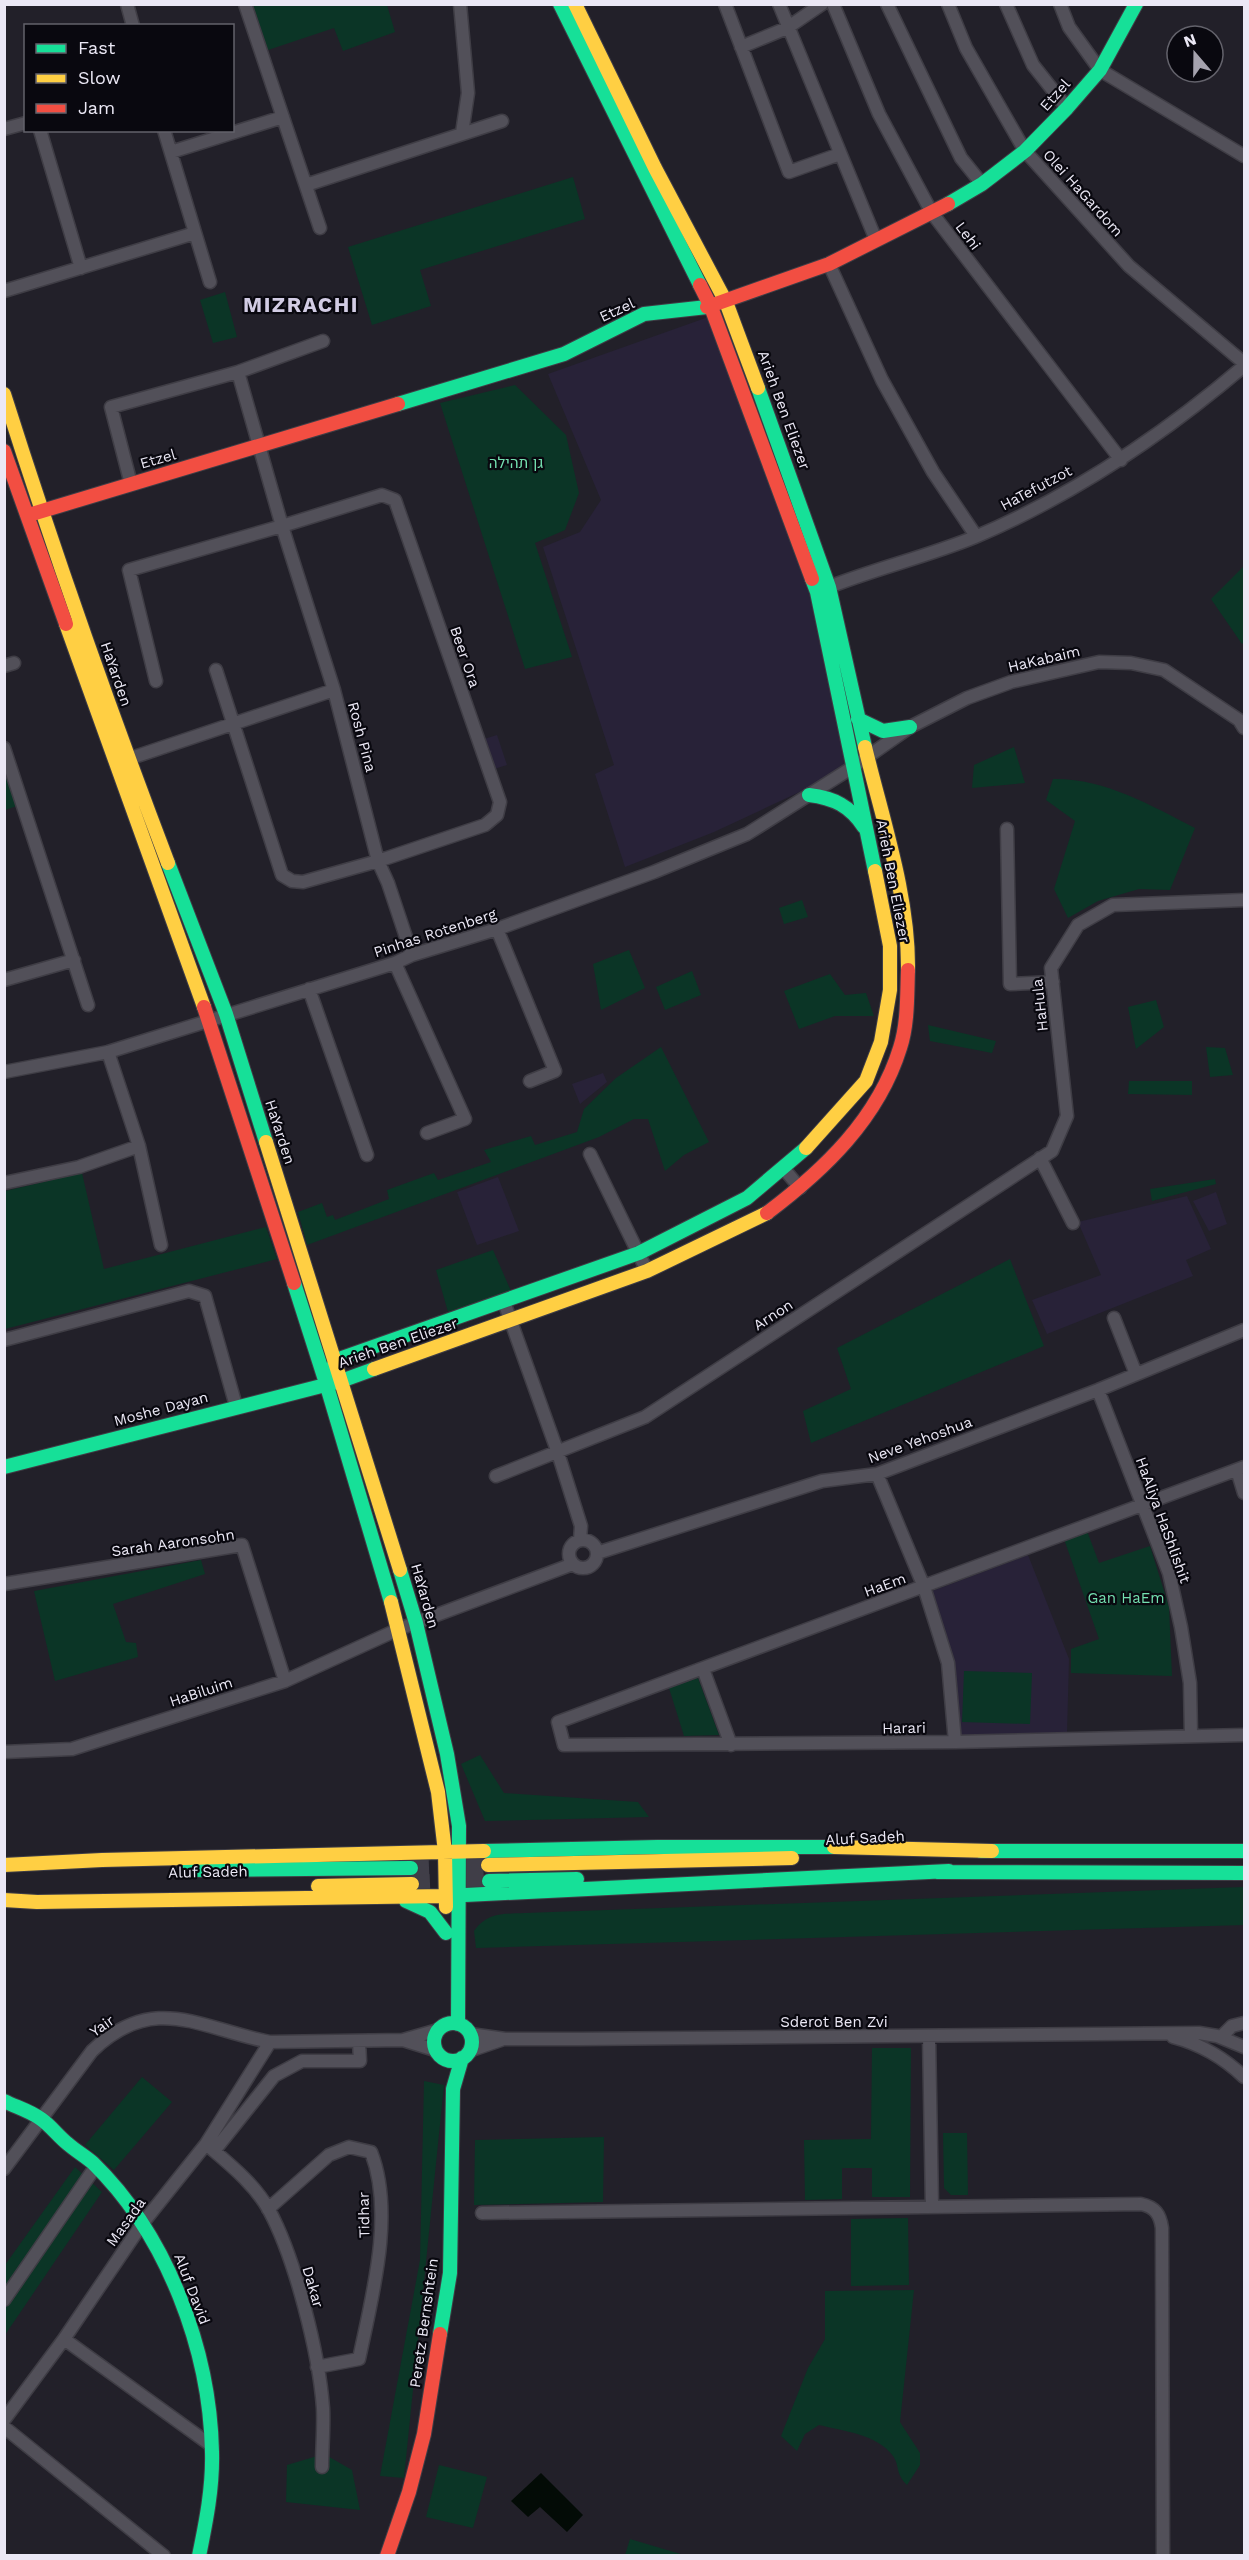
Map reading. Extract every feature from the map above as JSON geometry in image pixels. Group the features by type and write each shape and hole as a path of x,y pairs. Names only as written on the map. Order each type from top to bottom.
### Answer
{"street":[{"path":"127,4 132,24"},
{"path":"245,4 320,228"},
{"path":"460,4 468,93 462,133"},
{"name":"Arieh Ben Eliezer","path":"326,1383 336,1360 639,1253 747,1198 784,1169 819,1136 866,1081 881,1042 890,990 890,946 853,767 823,589 711,307 560,4"},
{"name":"Arieh Ben Eliezer","path":"326,1383 341,1380 510,1322 647,1271 761,1216 800,1188 837,1154 864,1119 885,1086 901,1046 907,996 908,946 901,897 868,755 823,589 738,330 575,4"},
{"path":"725,4 789,172 840,154"},
{"path":"779,4 876,240"},
{"path":"741,47 787,28 822,4"},
{"name":"Lehi","path":"833,4 879,114 932,213 1121,460"},
{"path":"887,4 961,158 982,184"},
{"name":"Olei HaGardom","path":"948,4 966,48 1025,151 1129,266 1245,365"},
{"path":"1006,4 1033,64 1067,108"},
{"path":"1060,4 1070,27 1100,70 1245,156"},
{"name":"Etzel","path":"28,516 564,354 644,314 711,307 829,264 932,213 982,184 1025,151 1100,70 1136,4"},
{"path":"171,152 283,117"},
{"path":"306,185 502,121"},
{"path":"4,129 24,124"},
{"path":"41,132 81,268"},
{"path":"165,132 210,282"},
{"path":"4,291 195,233"},
{"path":"829,264 882,380 933,472 976,536"},
{"path":"131,484 111,407 238,372 322,341"},
{"name":"HaTefutzot","path":"823,589 976,536 1121,460 1167,429 1245,365"},
{"name":"Rosh Pina","path":"238,372 282,526 334,690 378,861 388,883 412,955"},
{"name":"HaYarden","path":"4,394 41,511 128,759 226,1014 336,1360 416,1623 447,1754 459,1826 460,1851 452,1896"},
{"name":"HaYarden","path":"4,451 208,1019 326,1383 399,1629 438,1792 452,1896"},
{"name":"Beer Ora","path":"233,724 282,875 292,880 303,882 378,861 485,825 497,815 500,802 395,500 382,495 282,526"},
{"path":"156,681 129,570 282,526"},
{"name":"HaKabaim","path":"853,767 910,727 967,698 1011,682 1099,662 1131,663 1164,670 1239,720 1245,728"},
{"path":"216,670 233,724"},
{"path":"128,759 334,690"},
{"path":"858,719 883,731 910,727"},
{"path":"4,748 88,1005"},
{"name":"Pinhas Rotenberg","path":"4,1072 108,1052 497,929 654,872 747,834 853,767"},
{"path":"810,795 842,802 854,812 868,834"},
{"path":"1007,829 1010,984 1053,982"},
{"name":"HaHula","path":"1052,1151 1067,1116 1052,968 1078,925 1113,904 1245,900"},
{"path":"497,929 555,1071 530,1081"},
{"path":"4,980 74,960"},
{"path":"395,963 465,1119 427,1133"},
{"path":"309,989 367,1155"},
{"path":"108,1052 139,1146 161,1245"},
{"path":"4,1184 79,1167 139,1146"},
{"name":"Arnon","path":"496,1476 645,1417 1052,1151"},
{"path":"590,1154 647,1271"},
{"path":"1040,1158 1073,1223"},
{"path":"784,1169 800,1188"},
{"path":"4,1340 189,1290 205,1296 236,1406"},
{"path":"504,1302 558,1453 581,1526 580,1540"},
{"path":"1114,1318 1136,1374"},
{"name":"Neve Yehoshua","path":"597,1553 822,1480 877,1474 1098,1390 1245,1330"},
{"name":"Moshe Dayan","path":"4,1467 326,1383"},
{"name":"HaAliya HaShlishit","path":"1098,1390 1169,1573 1190,1683 1191,1736"},
{"path":"1241,1468 1245,1493"},
{"name":"HaEm","path":"564,1745 558,1722 1241,1468"},
{"path":"877,1474 924,1587 948,1663 955,1742"},
{"path":"585,1539 594,1544 597,1553 596,1561 589,1567 580,1568 573,1563 569,1550 575,1542 585,1539"},
{"name":"Sarah Aaronsohn","path":"4,1584 242,1545 285,1681"},
{"path":"399,1629 573,1563"},
{"name":"HaBiluim","path":"4,1752 72,1749 285,1681 399,1629"},
{"path":"703,1669 731,1745"},
{"name":"Harari","path":"564,1745 955,1742 1245,1734"},
{"path":"4,1866 102,1860 460,1851 793,1846 992,1851"},
{"name":"Aluf Sadeh","path":"488,1866 689,1862 992,1851 1245,1851"},
{"name":"Aluf Sadeh","path":"4,1872 411,1868"},
{"path":"4,1900 37,1902 492,1896 950,1871"},
{"path":"489,1881 950,1871 1245,1873"},
{"name":"Aluf Sadeh","path":"4,1890 198,1889 412,1884"},
{"path":"438,2053 434,2040 448,2026 452,1896"},
{"path":"452,1934 464,1918 482,1901 492,1896"},
{"path":"390,1898 426,1907 452,1934"},
{"name":"Yair","path":"4,2169 92,2051 108,2036 136,2022 173,2016 270,2042"},
{"path":"1221,2037 1232,2026 1245,2023"},
{"path":"270,2042 404,2040 448,2026 470,2034 466,2055 449,2061 438,2053 404,2040"},
{"name":"Sderot Ben Zvi","path":"470,2034 505,2039 1199,2033 1221,2037 1245,2047"},
{"path":"1163,2035 1205,2049 1245,2077"},
{"path":"929,2036 932,2207"},
{"name":"Sderot Ben Zvi","path":"466,2055 505,2039"},
{"path":"210,2147 274,2076 302,2061 360,2061 359,2040"},
{"name":"Masada","path":"4,2420 64,2339 142,2224 210,2147 270,2042"},
{"name":"Peretz Bernshtein","path":"438,2053 453,2089"},
{"name":"Peretz Bernshtein","path":"387,2556 409,2492 424,2434 450,2273 453,2089 466,2055"},
{"name":"Aluf David","path":"4,2101 41,2119 96,2166 142,2224 162,2257 179,2296 198,2352 208,2394 212,2446 209,2512 199,2556"},
{"name":"Dakar","path":"210,2147 239,2172 268,2209 290,2259 317,2367 323,2408 322,2467"},
{"name":"Tidhar","path":"268,2209 329,2155 349,2147 371,2152 377,2167 380,2242 374,2288 359,2359 317,2367"},
{"path":"4,2300 96,2166"},
{"path":"482,2213 1141,2204 1153,2208 1158,2213 1162,2228 1163,2556"},
{"path":"64,2339 212,2446"},
{"path":"4,2427 164,2556"}],"shaded area":[{"path":"714,315 809,592 847,770 714,832 625,867 595,774 614,765 543,547 580,532 601,500 548,374"},
{"path":"497,735 507,765 494,769 484,739"},
{"path":"603,1073 607,1082 580,1104 572,1084"},
{"path":"498,1177 519,1231 477,1245 457,1192"},
{"path":"1216,1192 1227,1224 1209,1231 1193,1201"},
{"path":"1187,1196 1211,1249 1186,1260 1193,1276 1047,1334 1032,1300 1101,1275 1078,1222"},
{"path":"1028,1555 1069,1659 1067,1733 958,1735 953,1664 932,1591"},
{"path":"541,2473 583,2515 567,2532 540,2507 528,2517 511,2501"}],"green space":[{"path":"253,5 387,5 395,32 343,51 334,28 268,50"},
{"path":"573,177 585,219 420,270 431,306 372,325 348,247"},
{"path":"225,292 237,337 213,343 200,300"},
{"name":"גן תהילה","path":"515,385 566,435 579,493 565,530 535,543 572,657 525,669 440,403"},
{"path":"1244,566 1244,642 1242,644 1211,599"},
{"path":"1014,747 1025,783 972,788 974,765"},
{"path":"4,767 17,806 5,810 4,810"},
{"path":"1053,779 1072,780 1108,788 1144,802 1195,828 1170,890 1139,889 1098,901 1068,918 1054,889 1075,821 1046,800"},
{"path":"802,900 808,917 784,924 779,908"},
{"path":"629,950 645,988 601,1010 593,964"},
{"path":"692,971 701,995 665,1010 656,987"},
{"path":"830,974 845,995 866,993 874,1016 835,1016 799,1029 784,991"},
{"path":"1156,1000 1164,1027 1136,1049 1128,1007"},
{"path":"928,1025 996,1041 992,1053 930,1041"},
{"path":"661,1047 709,1142 684,1155 665,1171 648,1119 634,1119 599,1137 307,1245 298,1212 322,1203 327,1217 333,1215 335,1220 389,1199 387,1190 434,1173 438,1180 491,1162 484,1150 531,1136 535,1145 577,1132 584,1109 616,1078"},
{"path":"1206,1047 1225,1048 1233,1075 1210,1077"},
{"path":"1129,1081 1192,1081 1192,1095 1128,1094"},
{"path":"82,1173 104,1269 266,1227 277,1259 5,1329 5,1191"},
{"path":"1215,1179 1216,1184 1152,1201 1150,1189"},
{"path":"493,1250 511,1291 448,1312 436,1270"},
{"path":"1010,1259 1044,1346 811,1443 803,1411 851,1389 837,1348"},
{"name":"Gan HaEm","path":"1087,1531 1099,1563 1150,1546 1169,1607 1172,1676 1071,1673 1071,1649 1099,1639 1064,1539"},
{"path":"201,1560 205,1574 113,1604 126,1642 136,1643 138,1657 55,1681 34,1591"},
{"path":"964,1671 1032,1673 1030,1724 962,1722"},
{"path":"698,1678 719,1735 684,1736 669,1688"},
{"path":"480,1755 504,1793 638,1802 649,1817 485,1821 461,1764"},
{"path":"1244,1887 1244,1925 476,1948 474,1931 490,1917 510,1914"},
{"path":"872,2048 911,2048 910,2197 872,2197 872,2168 842,2168 842,2199 805,2200 804,2140 871,2139"},
{"path":"142,2077 172,2102 114,2170 85,2145"},
{"path":"424,2081 444,2085 404,2478 380,2476 420,2260"},
{"path":"943,2133 967,2133 968,2195 951,2195 944,2188"},
{"path":"604,2137 603,2202 474,2205 475,2140"},
{"path":"75,2167 102,2192 5,2335 5,2265"},
{"path":"908,2218 909,2285 851,2286 851,2219"},
{"path":"914,2290 900,2422 920,2453 920,2465 907,2485 901,2477 893,2456 878,2443 859,2434 819,2425 805,2434 797,2451 781,2436 808,2368 825,2339 825,2291"},
{"path":"324,2454 352,2470 360,2510 286,2502 287,2465"},
{"path":"439,2465 487,2477 473,2528 426,2517"},
{"path":"630,2539 684,2555 625,2555"}],"tunnel":[{"path":"411,1868 488,1865"},
{"path":"412,1884 489,1881"}],"traffic: fast":[{"path":"560,4 700,285"},
{"path":"948,204 982,184 1025,151 1067,108 1100,70 1136,4"},
{"path":"398,404 564,354 644,314 707,307"},
{"path":"758,388 829,587 865,747"},
{"path":"812,579 817,592 875,871"},
{"path":"858,719 883,731 910,727"},
{"path":"809,795 841,804 864,827"},
{"path":"168,863 226,1014 266,1142"},
{"path":"326,1383 336,1360 639,1253 747,1198 806,1148"},
{"path":"294,1283 391,1602"},
{"path":"4,1467 341,1381 374,1369"},
{"path":"400,1570 416,1623 447,1754 459,1826 458,2024"},
{"path":"484,1851 657,1847 834,1847"},
{"path":"981,1851 1244,1851"},
{"path":"188,1870 411,1868"},
{"path":"445,1896 949,1871"},
{"path":"937,1872 1244,1873"},
{"path":"489,1881 577,1879"},
{"path":"406,1901 430,1912 446,1933"},
{"path":"453,2023 460,2024 466,2029 471,2035 472,2042 471,2049 466,2055 460,2060 453,2061 446,2060 440,2055 435,2049 434,2042 435,2035 440,2029 446,2024 453,2023"},
{"path":"440,2334 450,2273 453,2089 462,2058"},
{"path":"4,2101 45,2122 64,2141 93,2163 143,2224 180,2296 203,2374 212,2452 211,2478 199,2556"}],"traffic: slow":[{"path":"575,4 655,168 726,302 758,388"},
{"path":"4,394 83,630 168,863"},
{"path":"66,624 204,1007"},
{"path":"865,747 899,886 904,914 908,970"},
{"path":"806,1148 866,1081 881,1042 890,990 890,946 875,871"},
{"path":"266,1142 400,1570"},
{"path":"374,1369 647,1271 767,1213"},
{"path":"391,1602 438,1792 445,1852 446,1907"},
{"path":"834,1847 992,1851"},
{"path":"4,1865 102,1860 484,1851"},
{"path":"488,1865 792,1858"},
{"path":"318,1886 412,1884"},
{"path":"4,1900 37,1902 445,1896"}],"traffic: jam":[{"path":"707,307 829,264 948,204"},
{"path":"700,285 711,307 812,579"},
{"path":"32,514 398,404"},
{"path":"4,451 66,624"},
{"path":"767,1213 828,1161 847,1141 878,1098 903,1039 907,1009 908,970"},
{"path":"204,1007 294,1283"},
{"path":"387,2556 409,2492 424,2434 440,2334"}],"district":[{"name":"MIZRACHI","path":"301,305"}]}
